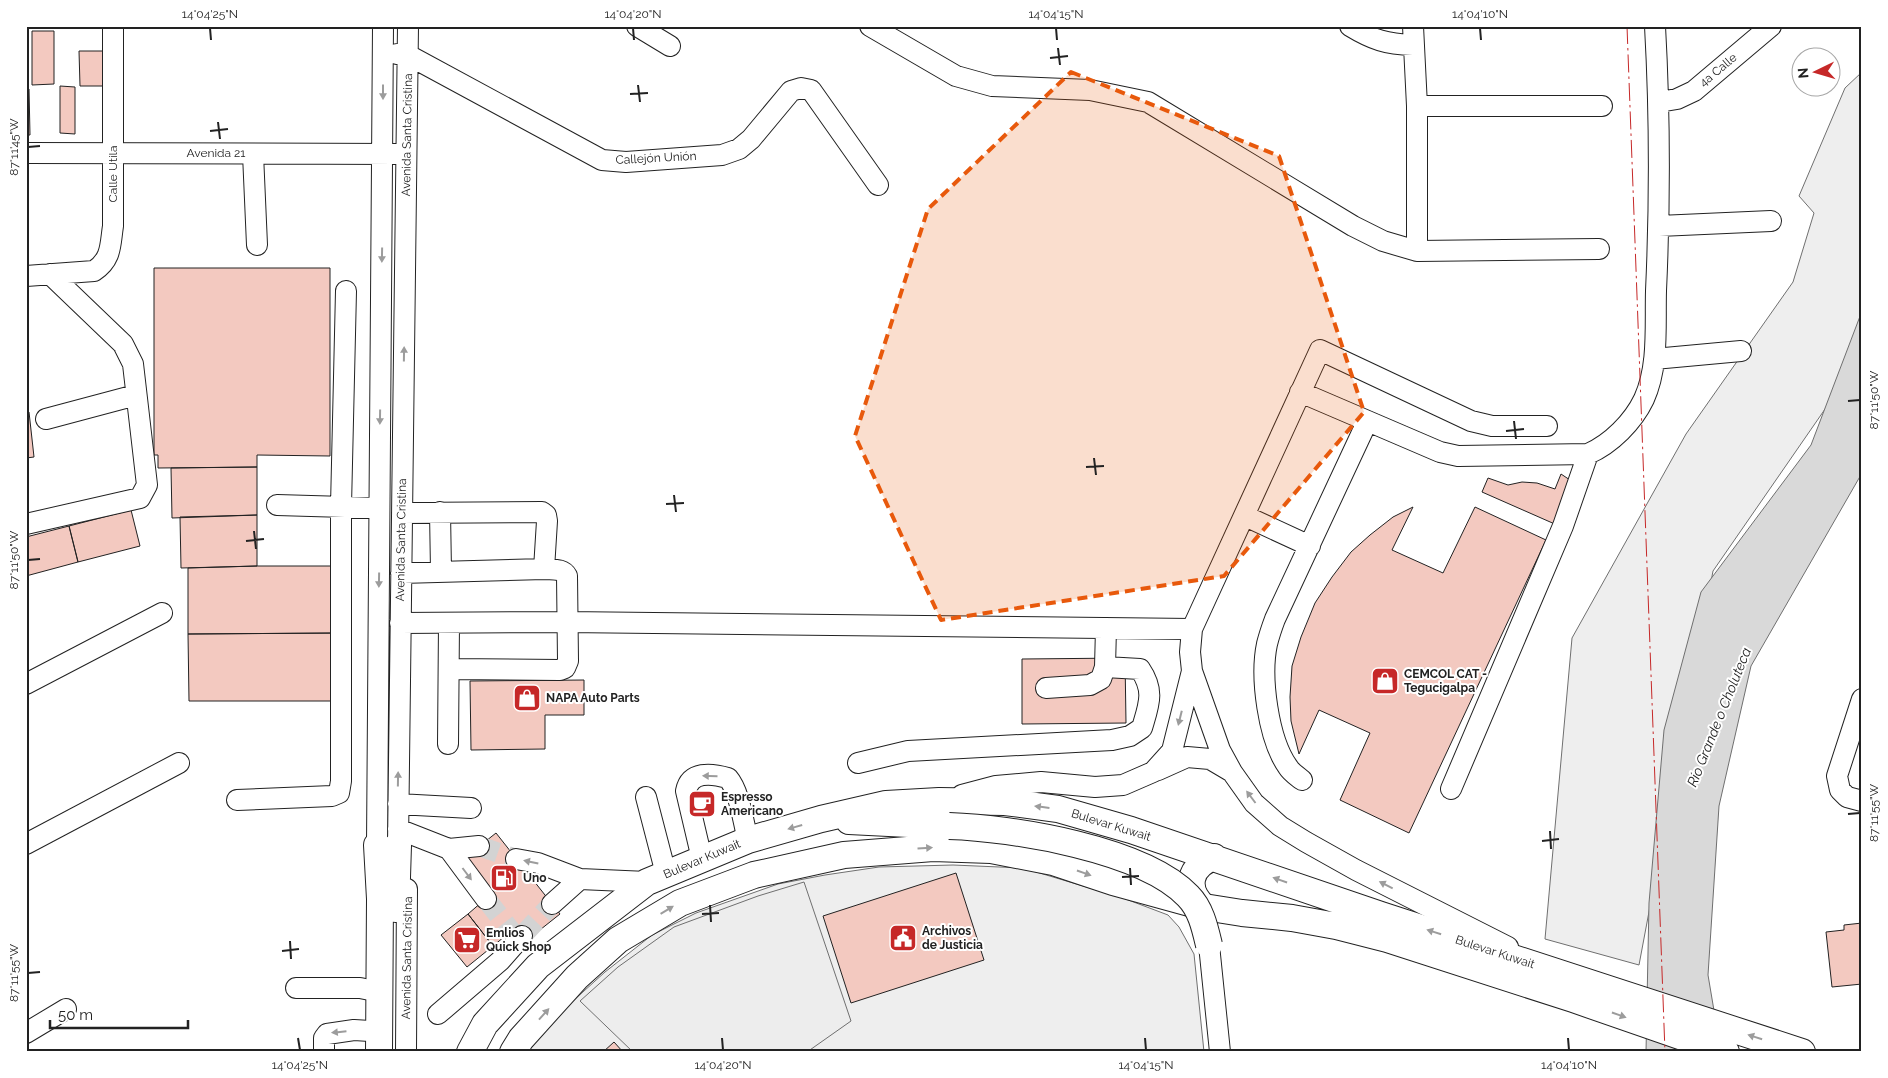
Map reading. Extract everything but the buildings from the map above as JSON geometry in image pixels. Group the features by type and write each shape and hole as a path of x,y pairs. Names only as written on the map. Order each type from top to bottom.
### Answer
{"main road":[{"name":"Bulevar Kuwait","path":"470,1052 485,1024 538,966 656,878 748,840 821,819 886,804 939,801 1005,802 1058,809 1214,857 1381,915 1554,970 1577,989 1726,1052"},
{"path":"821,819 973,827 1011,832 1060,840 1142,866 1177,885 1190,897 1199,912 1209,945"},
{"path":"844,855 893,837 940,826"},
{"path":"1141,890 1156,881 1163,871 1163,853 1153,838"},
{"path":"375,1041 388,898 391,840"},
{"name":"Bulevar Kuwait","path":"513,1052 521,1040 577,977 618,940 680,903 754,875 844,855 933,848 991,850 1053,862 1141,890 1204,907 1292,918 1336,926 1577,989 1802,1052"},
{"path":"1204,907 1193,894 1192,878 1200,864 1214,857"},
{"path":"388,898 396,1052"}],"street":[{"name":"Calle Utila","path":"26,276 94,271 103,265 109,253 113,226 113,26"},
{"name":"Avenida Santa Cristina","path":"383,26 379,508 391,840 408,893 406,1052"},
{"name":"Avenida Santa Cristina","path":"370,1052 375,1041 370,990 369,896 391,840 398,804 408,26"},
{"path":"637,26 670,46"},
{"path":"870,26 956,76 992,86 1090,90 1148,102 1353,226 1383,241 1417,250 1599,249"},
{"path":"1350,26 1363,34 1387,44 1413,36 1417,106 1417,250"},
{"path":"1300,392 1440,452 1458,456 1588,454 1602,448 1619,433 1644,399 1654,359 1659,226 1659,102 1655,26"},
{"name":"4a Calle","path":"1659,102 1677,99 1694,91 1771,26"},
{"name":"Callejón Unión","path":"383,54 408,55 602,160 626,162 722,154 739,149 751,139 791,91 801,88 811,90 878,185"},
{"path":"1417,106 1602,106"},
{"name":"Avenida 21","path":"26,153 407,154"},
{"path":"253,154 257,245"},
{"path":"1659,226 1771,221"},
{"path":"26,524 140,498 147,485 134,364 123,344 50,274"},
{"path":"238,800 332,796 339,793 342,781 341,506 346,291"},
{"path":"1547,426 1492,426 1471,421 1320,350 1192,629 1190,652 1192,671 1220,750 1232,772 1254,803 1280,826 1356,870 1554,970"},
{"path":"1654,359 1741,351"},
{"path":"46,419 136,395"},
{"path":"1302,780 1288,767 1274,736 1267,706 1264,676 1266,645 1275,619 1367,422"},
{"path":"1451,789 1563,526 1588,454"},
{"path":"277,505 379,508"},
{"path":"440,512 441,571"},
{"path":"402,513 542,512 546,515 547,521 544,569"},
{"path":"1245,516 1310,546"},
{"path":"401,572 544,569 561,570 567,576 566,622 568,662 565,668 560,670 449,669"},
{"path":"26,684 162,613"},
{"path":"400,624 566,622 1192,629"},
{"path":"448,744 449,623"},
{"path":"1046,688 1090,685 1101,679 1105,667 1106,628"},
{"path":"858,763 908,751 1112,740 1130,736 1142,728 1151,699 1148,681 1140,669 1105,667"},
{"path":"1153,772 1172,750 1192,671"},
{"path":"1862,699 1837,776 1840,790 1847,797 1862,801"},
{"path":"939,801 996,786 1041,782 1095,787 1123,785 1187,757 1210,759 1232,772"},
{"path":"26,844 179,763"},
{"path":"702,859 686,791 692,778 715,775 728,778 736,793 748,840"},
{"path":"516,859 538,863 580,879 656,878 646,797"},
{"path":"398,804 472,808"},
{"path":"391,840 449,849 479,846"},
{"path":"449,849 486,899"},
{"path":"552,904 580,879"},
{"path":"438,1014 500,961 516,936 538,966"},
{"path":"1209,945 1220,1052"},
{"path":"296,988 360,988 370,990"},
{"path":"26,1033 66,1009"},
{"path":"458,1052 485,1024"},
{"path":"324,1052 324,1038 327,1034 354,1030 375,1041"}],"highlighted area":[{"path":"1071,72 1279,156 1364,412 1224,576 941,620 855,436 928,209"}],"shaded area":[{"path":"1862,72 1862,331 1841,386 1713,571 1639,965 1545,939 1572,638 1686,434 1793,282 1814,213 1799,196 1845,88"},
{"path":"953,865 1023,868 1123,898 1168,915 1179,927 1194,954 1204,1052 526,1052 542,1029 605,972 652,935 696,913 778,884 825,875 879,867"},
{"path":"804,882 851,1021 807,1052 633,1052 580,1001 618,967 674,927 758,896"}],"water":[{"name":"Río Grande o Choluteca","path":"1862,311 1862,473 1751,666 1719,806 1708,975 1721,1052 1646,1052 1649,903 1664,730 1701,592 1811,445"}],"tunnel":[{"path":"479,846 516,859"},
{"path":"486,899 511,931"},
{"path":"522,936 552,904"}],"power":[{"path":"1627,26 1665,1052"}],"place":[{"name":"CEMCOL CAT - Tegucigalpa","path":"1385,681"},
{"name":"NAPA Auto Parts","path":"527,698"},
{"name":"Espresso Americano","path":"702,804"},
{"name":"Uno","path":"504,878"},
{"name":"Archivos de Justicia","path":"903,938"},
{"name":"Emlios Quick Shop","path":"467,940"}]}
